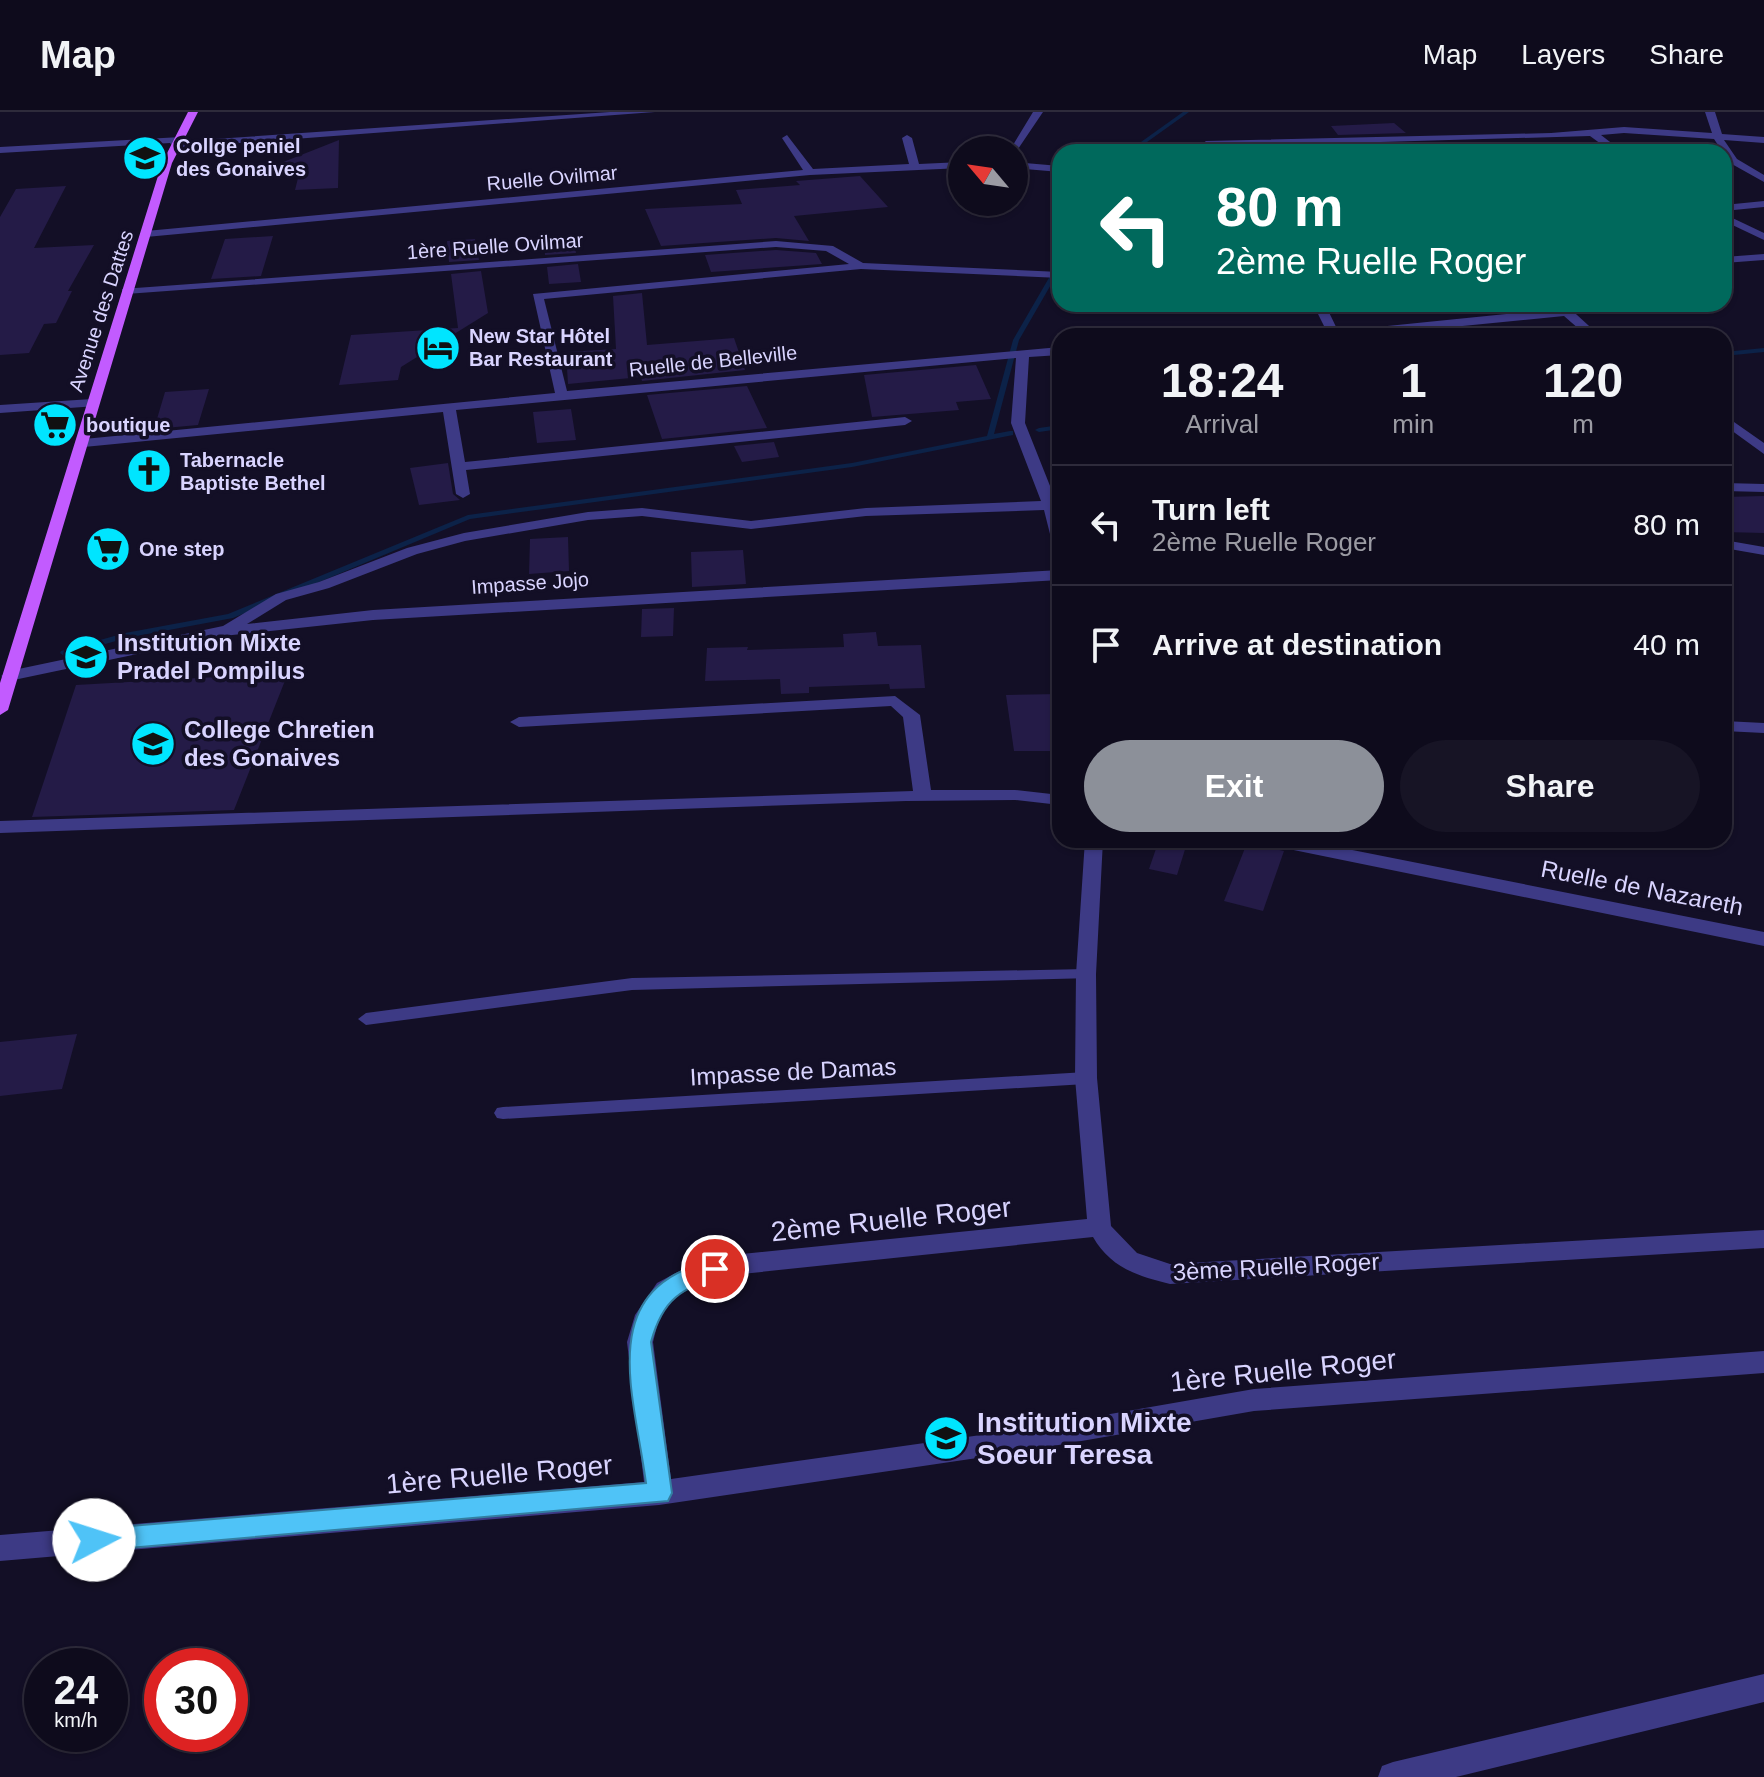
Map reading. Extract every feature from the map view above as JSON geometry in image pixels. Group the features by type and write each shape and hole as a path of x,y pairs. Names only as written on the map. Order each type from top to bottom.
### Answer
{"main road":[{"name":"Avenue des Dattes","path":"0,710 7,671 84,443 92,403 126,291 177,143 193,112"}],"street":[{"path":"0,150 177,143 650,112"},
{"path":"1024,136 1038,112"},
{"path":"1710,112 1721,144"},
{"path":"1206,144 1594,134 1624,130 1764,140"},
{"path":"1594,134 1607,144"},
{"path":"787,138 810,172"},
{"path":"907,138 914,165"},
{"path":"1732,163 1764,179"},
{"name":"Ruelle Ovilmar","path":"146,234 810,172 948,165"},
{"path":"1028,166 1052,168"},
{"path":"1732,207 1764,204"},
{"path":"1732,221 1764,237"},
{"name":"1ère Ruelle Ovilmar","path":"126,291 532,279 795,243 829,248 861,266"},
{"path":"1732,259 1764,257"},
{"path":"562,396 532,279 861,266 1052,275"},
{"path":"1393,328 1527,312"},
{"path":"1566,312 1585,328"},
{"name":"Ruelle de Belleville","path":"84,443 1052,352"},
{"path":"1015,354 1018,423 1052,499"},
{"path":"0,409 92,403"},
{"path":"449,408 463,494"},
{"path":"459,467 905,421"},
{"path":"1732,425 1764,450"},
{"path":"1732,487 1764,488"},
{"path":"223,631 281,597 324,585 412,551 464,537 588,516 642,512 751,525 866,512 1052,505"},
{"path":"1732,545 1764,551"},
{"name":"Impasse Jojo","path":"7,671 223,631 373,615 1052,575"},
{"path":"519,722 895,701 911,715 923,796"},
{"path":"1732,726 1764,728"},
{"path":"0,827 923,796 1015,795 1052,799"},
{"path":"1094,848 1086,974 1086,1078 1099,1227"},
{"name":"Ruelle de Nazareth","path":"1314,848 1764,939"},
{"name":"3ème Ruelle Roger","path":"1099,1227 1121,1258 1140,1268 1170,1274 1764,1239"},
{"name":"2ème Ruelle Roger","path":"659,1493 640,1342 647,1315 666,1290 698,1273 732,1265 1099,1227"},
{"name":"1ère Ruelle Roger","path":"0,1548 659,1493 1024,1440 1254,1400 1764,1362"},
{"path":"1393,1777 1764,1688"}],"lane":[{"path":"366,1019 632,984 1086,974"},
{"name":"Impasse de Damas","path":"503,1113 1086,1078"}],"building":[{"path":"1394,123 1406,133 1338,135 1331,126"},
{"path":"339,140 338,188 295,190 298,178 263,170"},
{"path":"860,176 888,207 794,216 809,241 776,238 661,246 645,209 742,204 736,190"},
{"path":"66,186 34,248 94,245 68,291 72,291 56,323 44,324 29,353 0,355 0,217 16,189"},
{"path":"273,236 261,276 211,279 225,239"},
{"path":"475,239 479,260 449,262 447,241"},
{"path":"544,241 574,242 576,253 545,255"},
{"path":"776,250 816,253 822,264 711,272 705,255"},
{"path":"578,264 581,282 549,284 547,267"},
{"path":"481,271 488,313 401,367 398,380 339,385 351,335 458,328 451,274"},
{"path":"642,293 647,345 734,338 745,370 642,381 641,377 568,384 566,352 616,349 613,296"},
{"path":"976,365 991,399 956,402 959,410 872,417 864,375"},
{"path":"747,386 767,428 662,439 647,395"},
{"path":"209,389 198,425 154,429 165,392"},
{"path":"571,409 576,440 537,443 533,412"},
{"path":"774,442 779,457 742,462 734,446"},
{"path":"448,463 453,494 460,500 419,505 410,468"},
{"path":"1764,496 1764,533 1732,532 1732,497"},
{"path":"568,537 569,571 529,574 530,539"},
{"path":"743,550 746,584 692,587 691,552"},
{"path":"674,608 673,636 641,637 642,609"},
{"path":"876,632 878,646 921,645 925,688 890,689 889,684 809,687 809,693 781,694 780,679 705,681 707,648 844,647 843,634"},
{"name":"College Chretien des Gonaives","path":"288,673 234,810 32,817 76,685"},
{"path":"1052,694 1052,751 1014,751 1006,695"},
{"path":"1156,848 1185,848 1177,875 1149,869"},
{"path":"1245,848 1284,851 1263,911 1224,901"},
{"path":"77,1034 62,1089 0,1096 0,1042"}],"waterway":[{"path":"1141,144 1186,112"},
{"path":"990,435 1016,340 1052,278"},
{"path":"1732,353 1764,350"},
{"path":"1039,430 1052,428"},
{"path":"64,653 125,636 230,616 468,517 852,465 1010,433"}],"place":[{"name":"Collge peniel des Gonaives","path":"145,158"},
{"name":"New Star Hôtel Bar Restaurant","path":"438,348"},
{"name":"boutique","path":"55,425"},
{"name":"Tabernacle Baptiste Bethel","path":"149,471"},
{"name":"One step","path":"108,549"},
{"name":"Institution Mixte Pradel Pompilus","path":"86,657"},
{"name":"College Chretien des Gonaives","path":"153,744"},
{"name":"Institution Mixte Soeur Teresa","path":"946,1438"}],"route":[{"path":"94,1540 659,1493 640,1342 647,1315 666,1290 698,1273 715,1269"}]}
